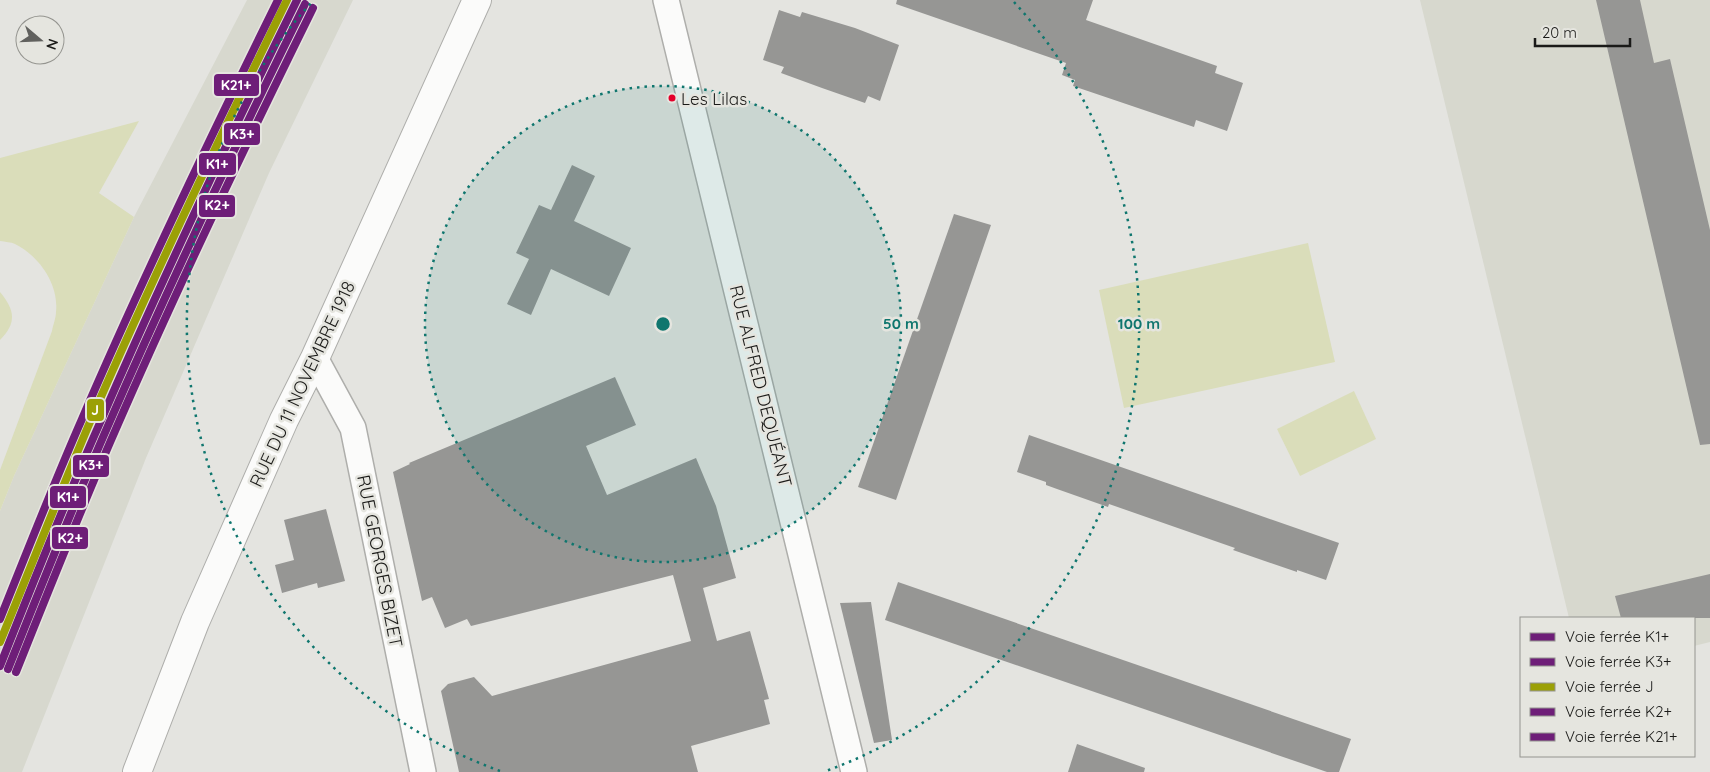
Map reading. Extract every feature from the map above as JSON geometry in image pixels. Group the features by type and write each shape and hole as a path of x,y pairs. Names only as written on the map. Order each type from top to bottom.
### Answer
{"street":[{"name":"RUE DU 11 NOVEMBRE 1918","path":"137,772 195,622 284,420 315,358 477,0"},
{"name":"RUE ALFRED DEQUÉANT","path":"666,0 854,772"},
{"name":"RUE GEORGES BIZET","path":"315,358 354,428 423,772"}],"shaded area":[{"path":"247,0 353,0 269,173 146,458 22,772 0,772 0,511 14,476 134,217"},
{"path":"1420,0 1710,0 1710,642 1695,646 1695,617 1569,617"}],"green space":[{"path":"139,121 99,193 134,217 14,476 0,511 0,470 52,331 56,314 56,302 51,281 39,263 24,249 10,242 0,241 0,158"},
{"path":"1308,243 1335,362 1124,408 1099,290"},
{"path":"0,292 9,305 12,316 9,328 0,340"},
{"path":"1354,391 1376,439 1300,476 1277,429"}],"building":[{"path":"897,0 1093,0 1086,20 1217,66 1215,73 1243,83 1227,131 1196,120 1194,127 1073,86 1075,80 1062,75 1066,63 896,4"},
{"path":"1596,0 1640,0 1654,63 1670,59 1710,230 1710,444 1700,445"},
{"path":"779,10 800,17 802,12 855,28 899,45 880,101 868,96 865,103 822,88 781,73 784,67 763,60"},
{"path":"572,165 595,176 574,221 631,248 609,296 551,269 531,315 507,304 529,259 516,253 539,205 551,210"},
{"path":"954,214 991,225 896,500 858,487"},
{"path":"615,377 636,425 586,446 607,495 696,458 716,506 736,578 703,588 717,641 750,631 769,699 764,700 770,724 691,746 698,772 459,772 441,691 448,684 474,677 492,696 691,641 673,575 471,626 467,619 445,628 432,597 422,601 393,472 409,463"},
{"path":"1029,435 1339,543 1326,580 1233,550 1235,548 1109,504 1108,507 1046,485 1046,482 1017,472"},
{"path":"326,509 345,581 318,588 317,583 282,593 275,565 294,560 284,520"},
{"path":"1710,574 1710,618 1621,617 1615,596"},
{"path":"898,582 1351,739 1339,772 1327,772 885,620"},
{"path":"871,602 892,740 874,743 840,603"},
{"path":"1077,744 1145,768 1144,772 1068,772"}],"rail line":[{"name":"K21+","path":"0,619 105,366 202,156 278,0"},
{"name":"J","path":"0,642 78,449 137,315 287,0"},
{"name":"K1+","path":"0,666 122,371 195,211 297,0"},
{"name":"K3+","path":"8,669 56,548 130,374 203,215 305,4"},
{"name":"K2+","path":"16,672 89,491 162,324 313,8"}],"place":[{"name":"Les Lilas","path":"672,98"}]}
